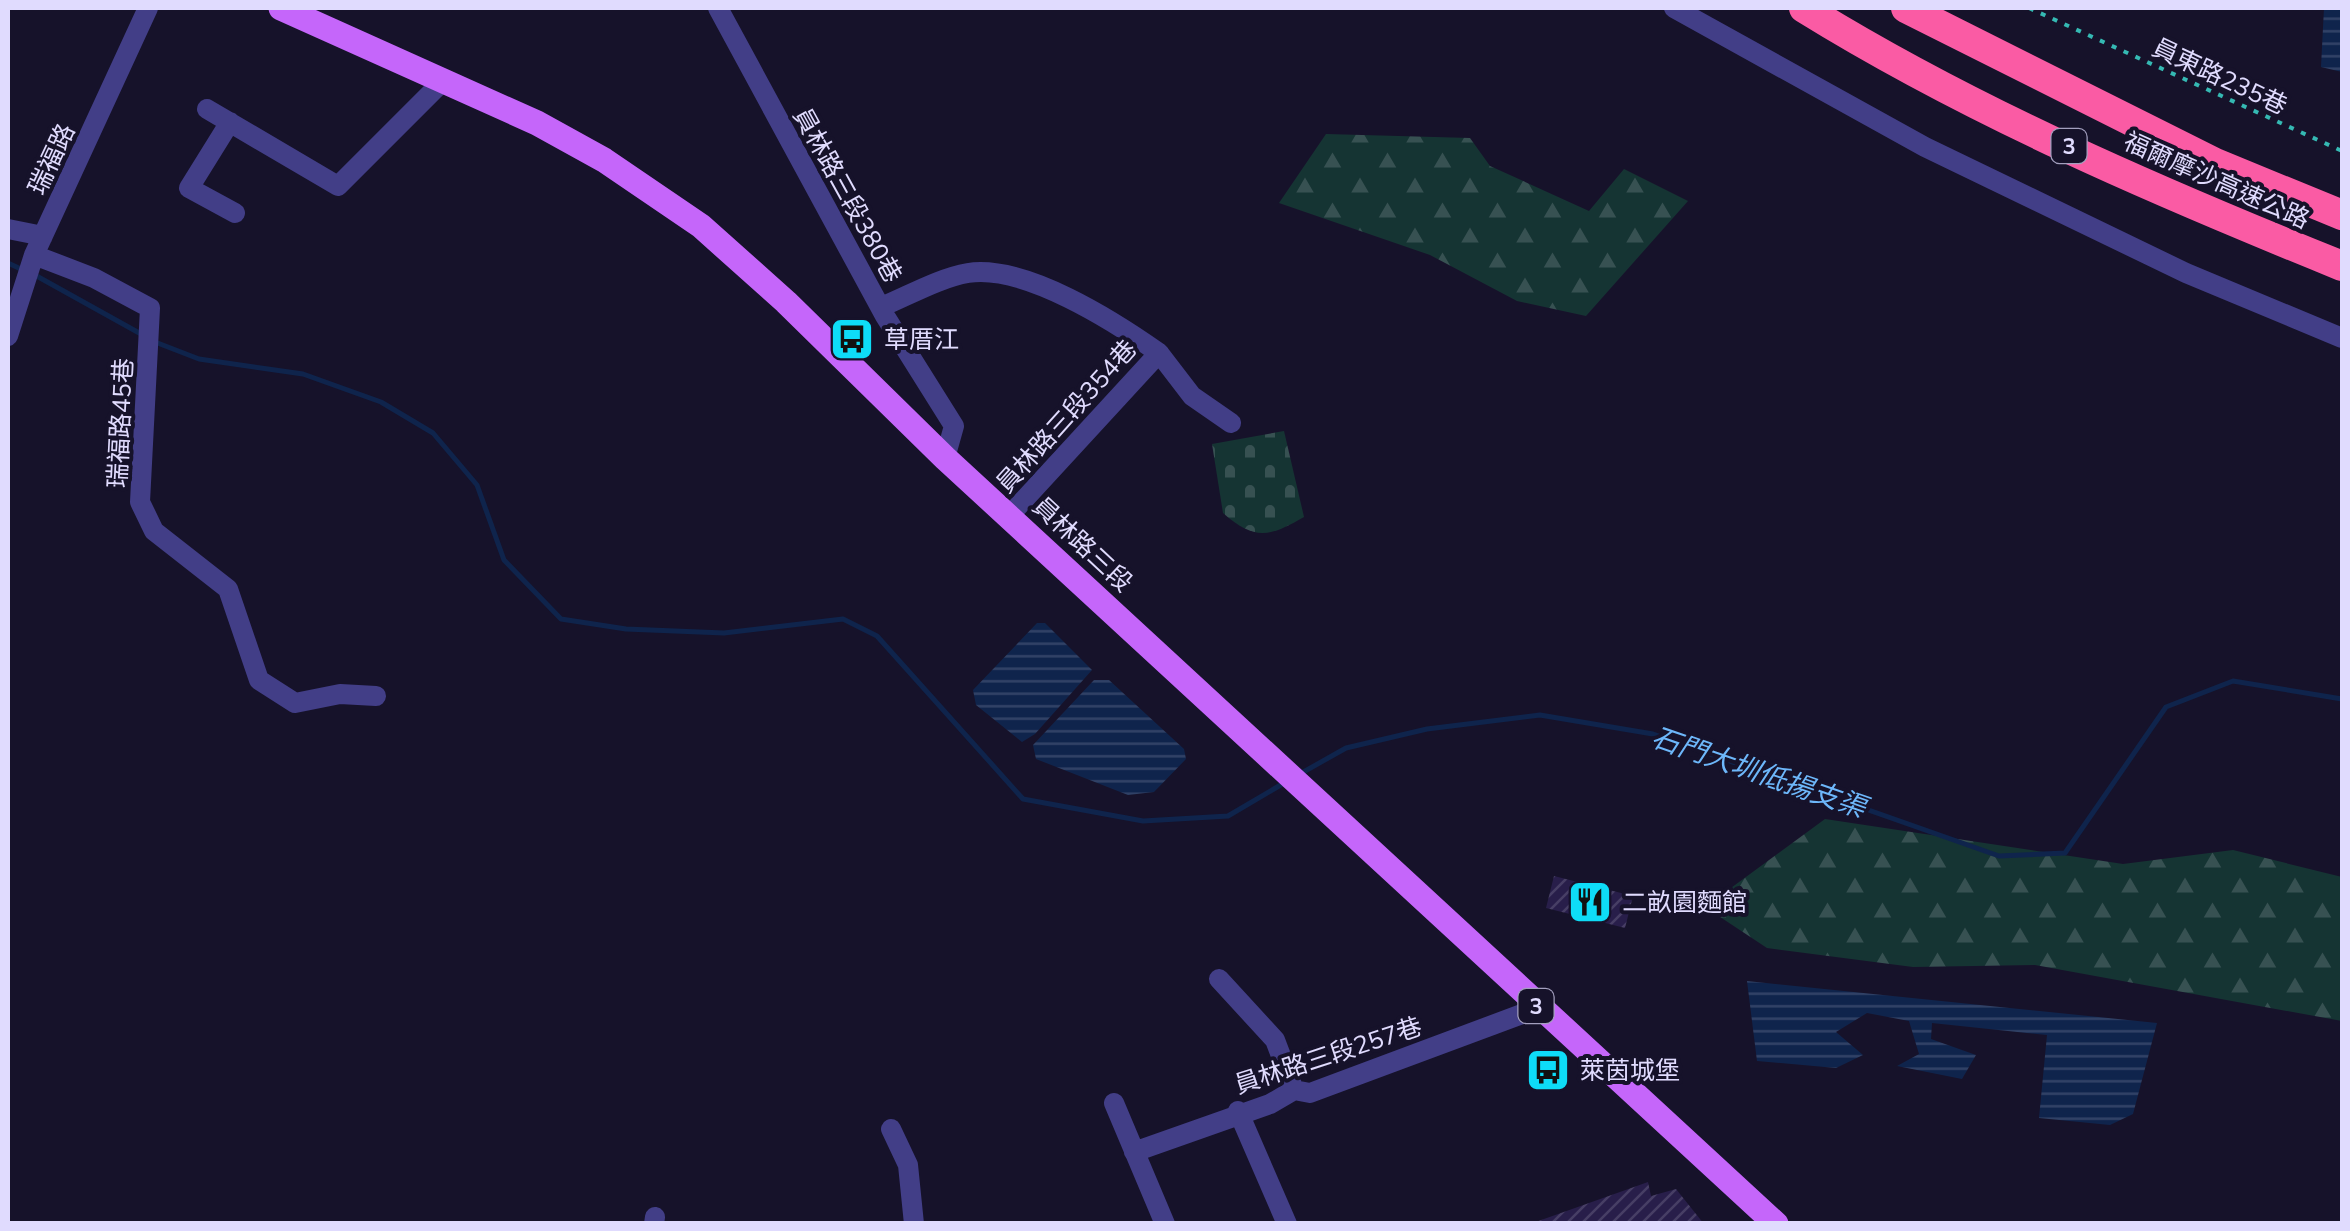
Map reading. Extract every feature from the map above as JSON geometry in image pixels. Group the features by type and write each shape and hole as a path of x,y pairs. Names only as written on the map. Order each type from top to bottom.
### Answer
{"highway":[{"name":"福爾摩沙高速公路","path":"1804,8 2027,126 2199,208 2342,266"},
{"name":"福爾摩沙高速公路","path":"1906,8 2214,162 2342,215"}],"main road":[{"name":"員林路三段","path":"281,8 537,123 604,160 701,226 786,302 944,458 1776,1224"}],"street":[{"name":"瑞福路","path":"8,336 34,259 148,8"},
{"name":"員林路三段380巷","path":"718,8 880,306 954,426 944,458"},
{"path":"1674,8 1925,147 2186,272 2342,338"},
{"path":"207,109 338,186 442,82"},
{"path":"230,122 189,188 235,213"},
{"path":"8,229 34,259"},
{"name":"瑞福路45巷","path":"34,259 94,278 150,308 140,502 154,531 228,589 259,680 294,703 340,694 376,696"},
{"name":"員林路三段354巷","path":"880,306 969,273 1004,276 1111,320 1159,353 1008,516"},
{"path":"1159,353 1192,396 1231,423"},
{"path":"1220,979 1276,1040 1294,1090"},
{"name":"員林路三段257巷","path":"1134,1152 1238,1112 1270,1104 1294,1090 1310,1093 1538,1008"},
{"path":"1114,1103 1166,1224"},
{"path":"1238,1112 1286,1224"},
{"path":"891,1129 908,1165 914,1224"}],"path":[{"name":"員東路235巷","path":"2029,8 2342,151"}],"green space":[{"path":"1326,134 1470,138 1490,166 1589,211 1624,169 1688,201 1586,316 1517,301 1430,255 1279,203"},
{"path":"1284,431 1304,517 1271,532 1253,532 1223,513 1212,444"},
{"path":"1825,819 2123,864 2233,850 2342,877 2342,1021 2035,965 1913,967 1767,948 1705,907"}],"water":[{"path":"2324,8 2342,8 2342,72 2321,67"},
{"path":"1037,623 1045,623 1092,670 1035,734 1022,742 976,705 973,690"},
{"path":"1094,680 1109,680 1184,749 1186,759 1154,792 1128,795 1036,759 1033,745"},
{"path":"1747,981 2157,1023 2133,1114 2110,1125 2039,1118 2047,1035 1932,1023 1931,1039 1976,1055 1962,1079 1897,1066 1919,1054 1909,1021 1867,1013 1836,1032 1863,1055 1836,1068 1757,1061"}],"building":[{"name":"二畝園麵館","path":"1554,876 1633,896 1625,928 1546,908"},
{"path":"1648,1182 1651,1196 1676,1189 1704,1224 1530,1224"}],"waterway":[{"name":"石門大圳低揚支渠","path":"8,263 23,270"},
{"name":"石門大圳低揚支渠","path":"33,274 141,334"},
{"name":"石門大圳低揚支渠","path":"155,342 199,359 303,374 381,402 433,433 477,485 504,560 561,619 626,629 724,633 843,619 877,636 1023,799 1143,821 1228,816 1284,783"},
{"name":"石門大圳低揚支渠","path":"1298,775 1346,748 1427,729 1540,715 1653,734 1999,856 2065,853 2166,707 2233,681 2342,699"}],"place":[{"name":"草厝江","path":"852,339"},
{"name":"二畝園麵館","path":"1590,902"},
{"name":"萊茵城堡","path":"1548,1070"}]}
